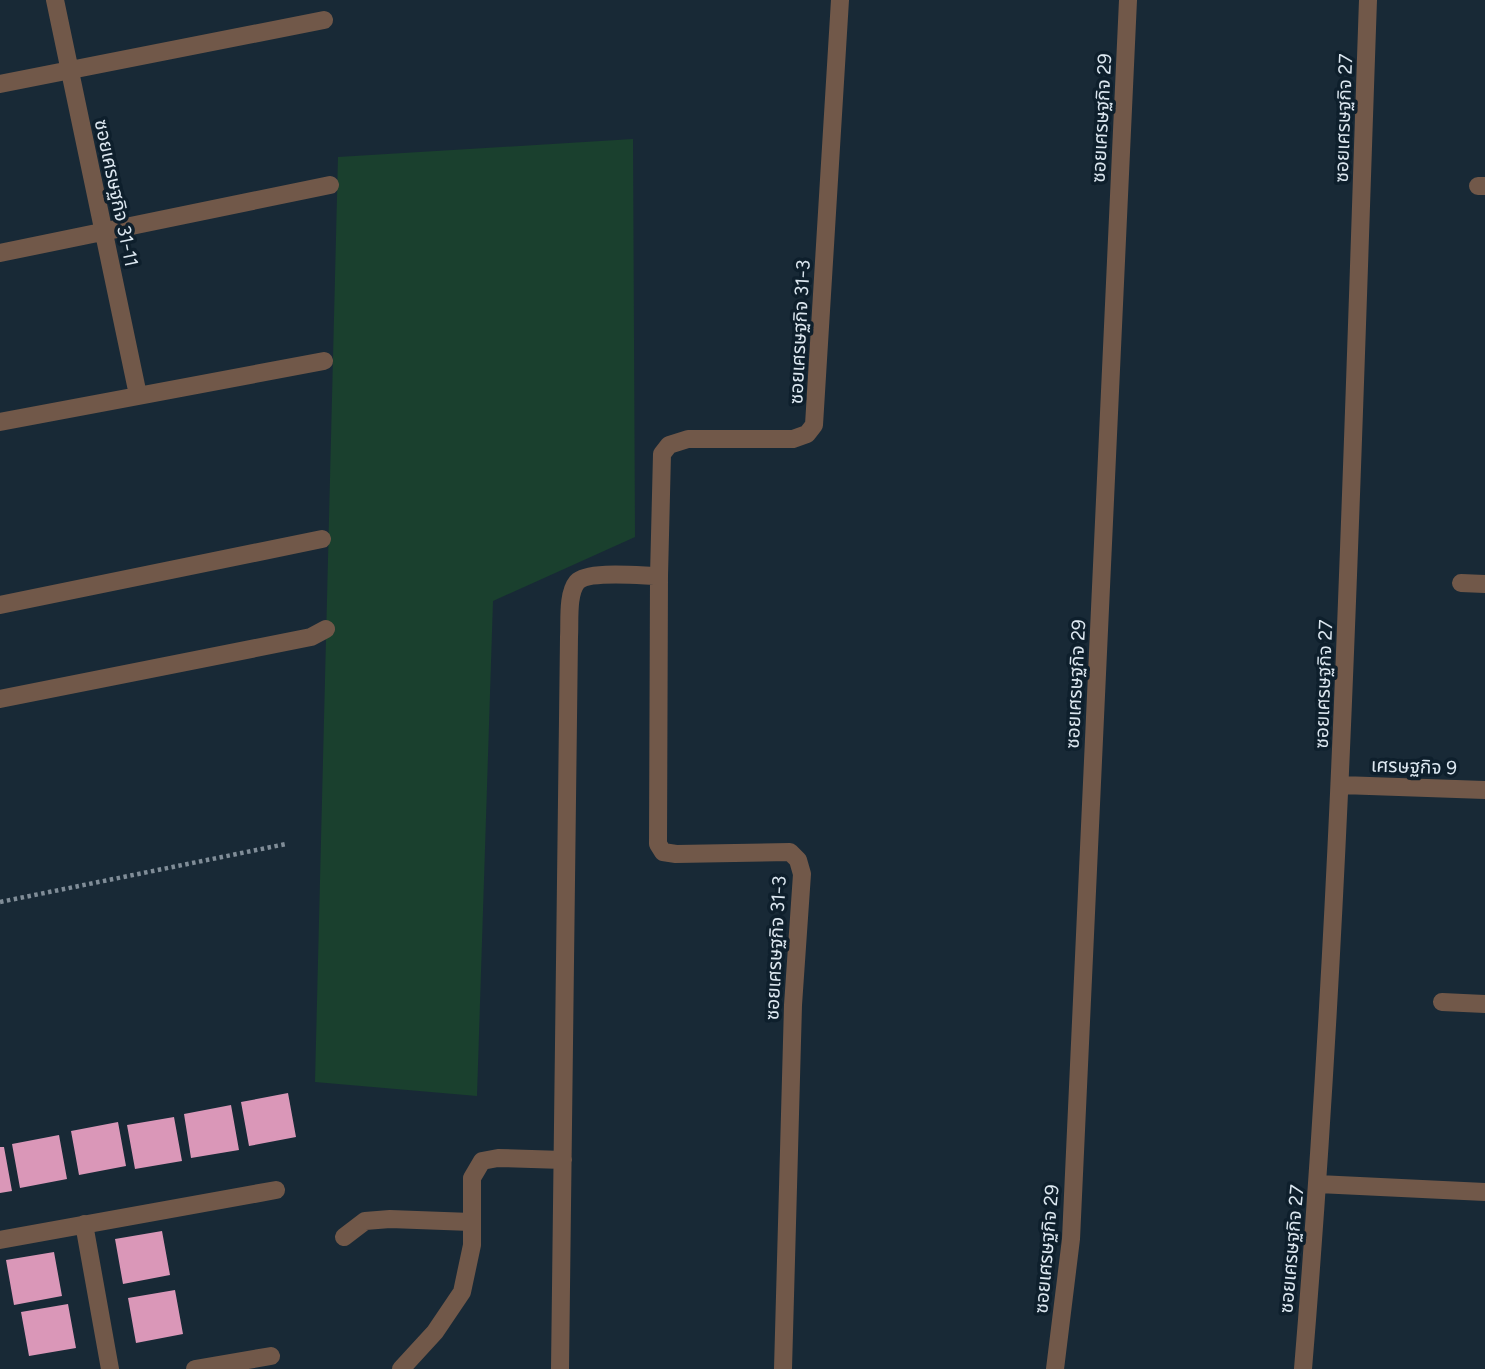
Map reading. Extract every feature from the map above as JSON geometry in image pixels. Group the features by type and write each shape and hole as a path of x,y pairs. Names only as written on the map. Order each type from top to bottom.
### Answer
{"street":[{"name":"ซอยเศรษฐกิจ 31-11","path":"55,0 138,395"},
{"name":"ซอยเศรษฐกิจ 31-3","path":"783,1369 793,1004 802,874 798,860 790,852 676,854 663,852 658,844 662,454 669,444 688,439 793,439 807,434 814,425 839,0"},
{"name":"ซอยเศรษฐกิจ 29","path":"1055,1369 1071,1239 1128,0"},
{"name":"ซอยเศรษฐกิจ 27","path":"1303,1369 1318,1184 1341,785 1368,0"},
{"path":"0,84 324,20"},
{"path":"0,253 330,185"},
{"path":"0,422 324,361"},
{"path":"0,605 322,539"},
{"path":"560,1369 569,637 572,593 578,581 588,576 659,576"},
{"path":"1461,583 1485,584"},
{"path":"0,699 311,636 326,629"},
{"name":"เศรษฐกิจ 9","path":"1341,785 1485,790"},
{"path":"1441,1002 1485,1004"},
{"path":"401,1369 435,1332 462,1292 472,1245 472,1178 482,1161 498,1158 563,1160"},
{"path":"1318,1184 1485,1192"},
{"path":"0,1240 276,1190"},
{"path":"344,1237 365,1221 390,1219 471,1222"},
{"path":"84,1224 110,1369"},
{"path":"195,1369 271,1356"}],"path":[{"path":"0,902 286,844"}],"green space":[{"path":"633,139 635,537 493,601 477,1096 315,1082 338,157"}],"building":[{"path":"288,1093 296,1137 249,1146 241,1102"},
{"path":"231,1105 239,1150 191,1158 184,1114"},
{"path":"174,1117 182,1161 135,1169 127,1125"},
{"path":"118,1122 126,1166 79,1175 71,1131"},
{"path":"59,1135 67,1179 20,1188 12,1144"},
{"path":"0,1147 4,1147 12,1191 0,1193"},
{"path":"162,1231 170,1275 123,1284 115,1239"},
{"path":"54,1252 62,1296 14,1305 6,1260"},
{"path":"175,1290 183,1334 136,1343 128,1298"},
{"path":"68,1304 76,1348 29,1356 21,1312"}]}
